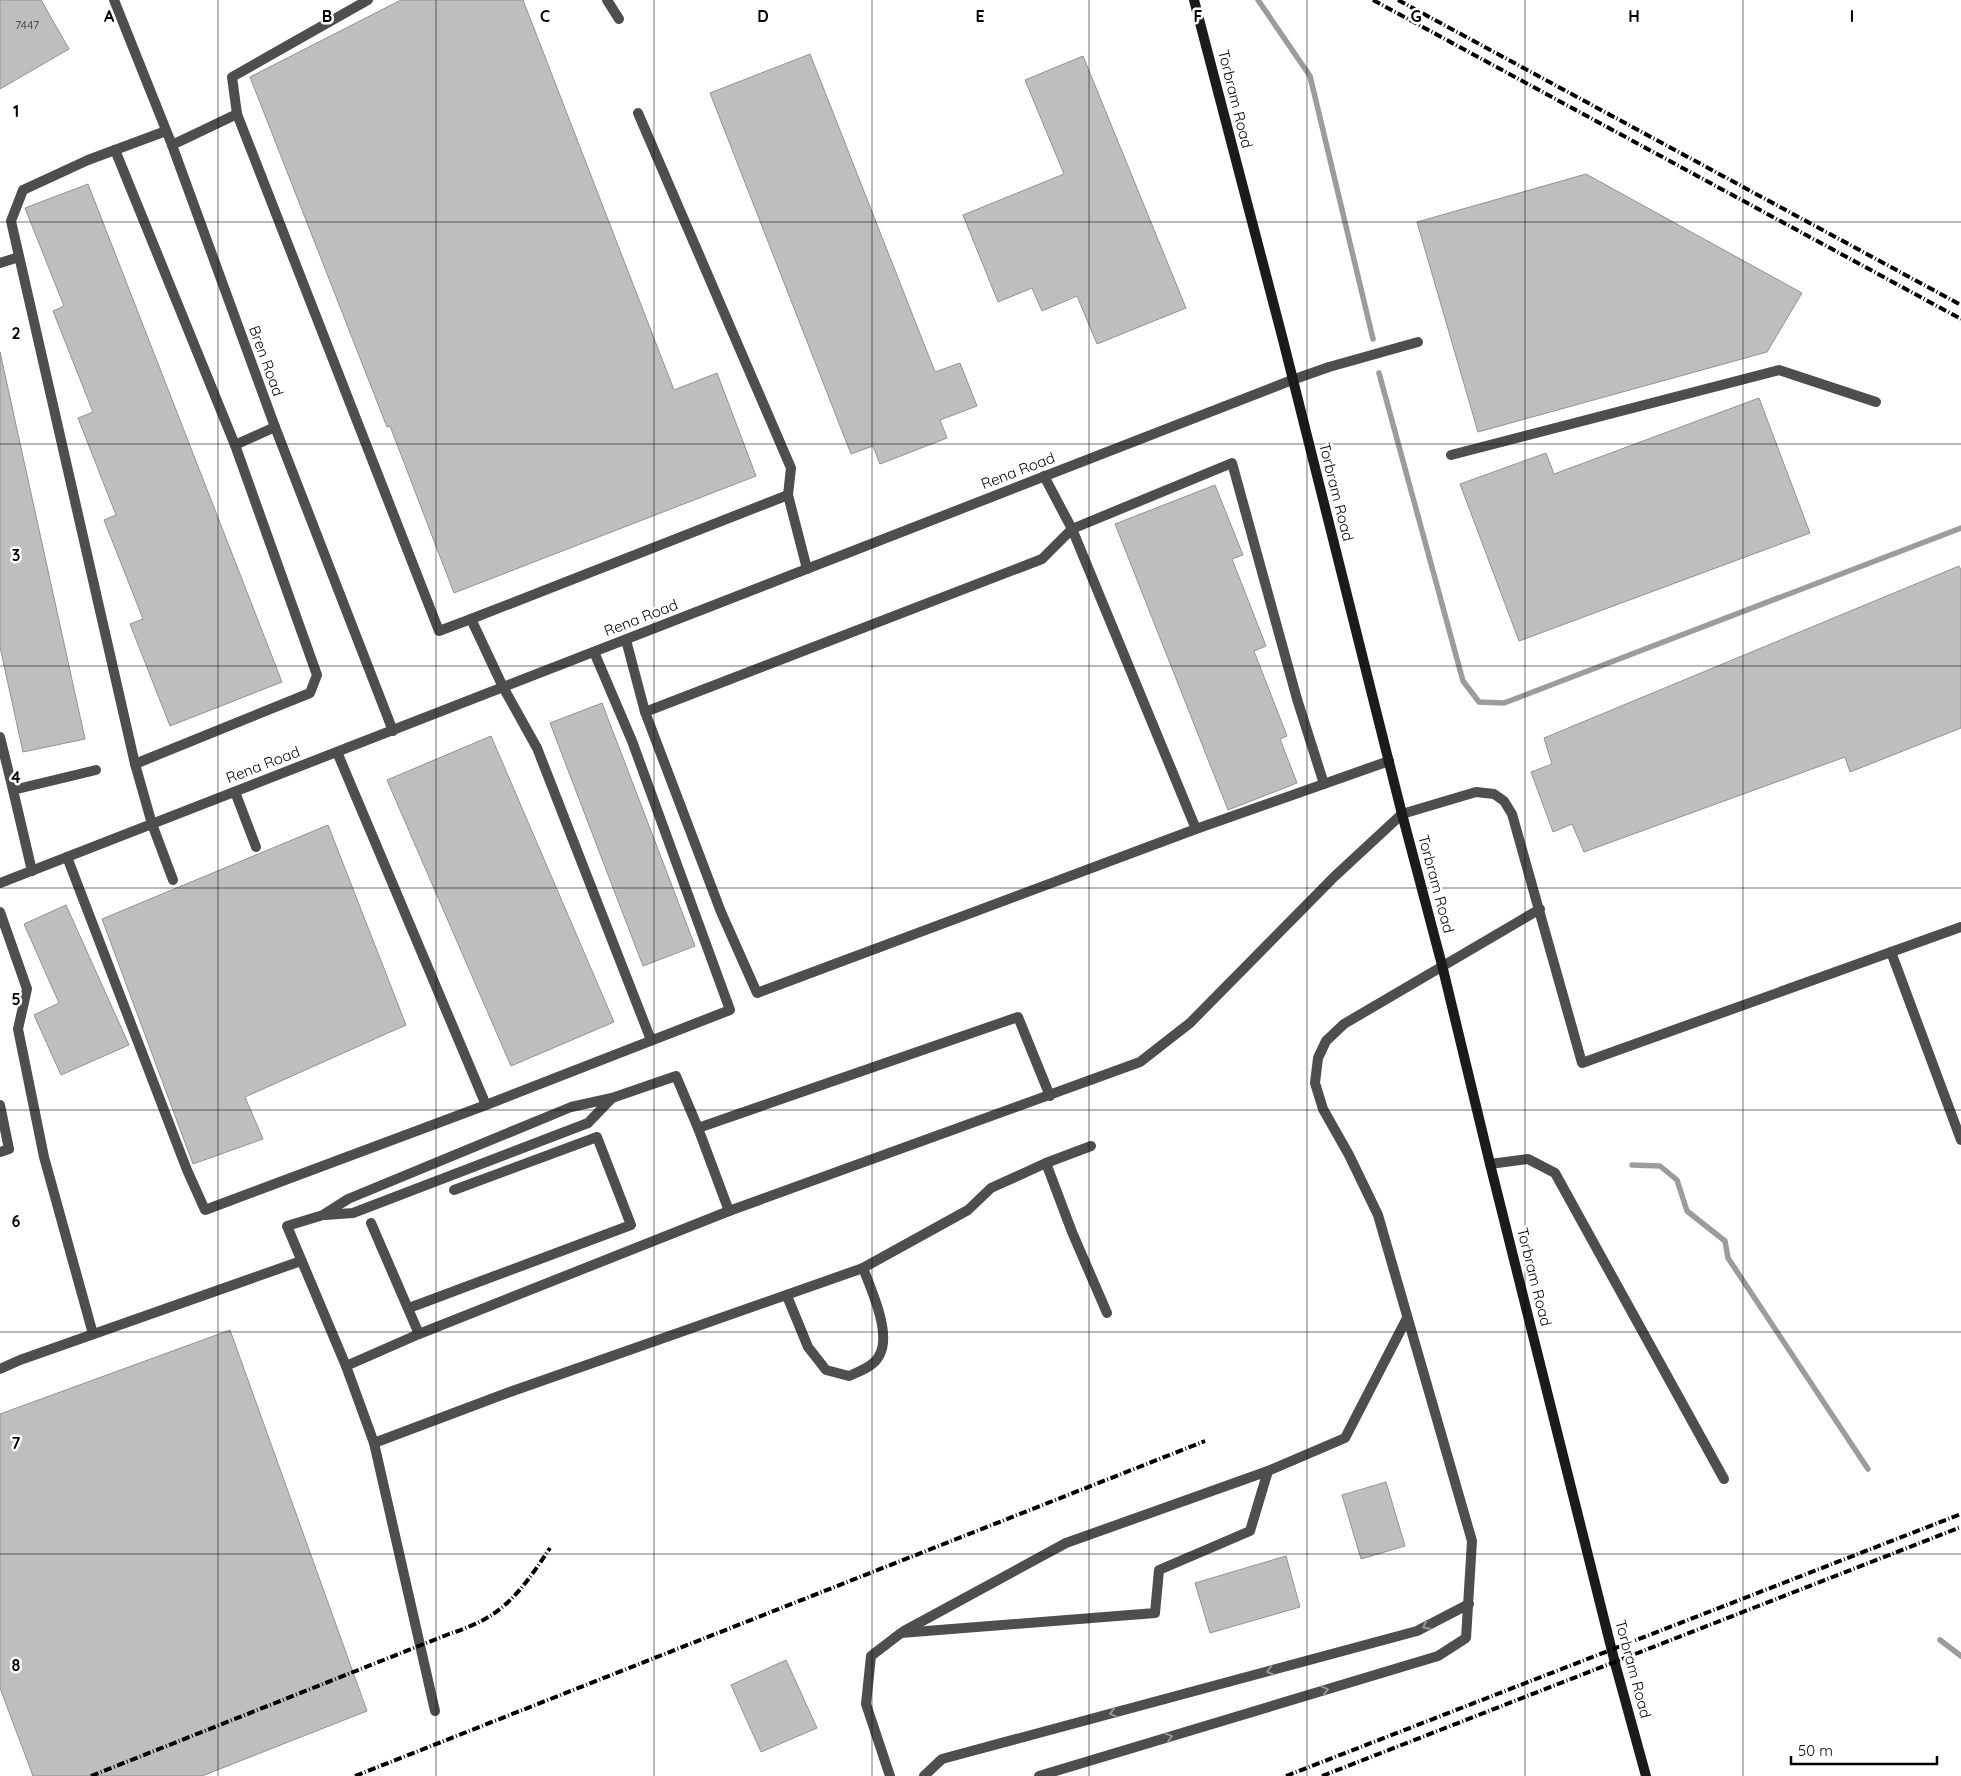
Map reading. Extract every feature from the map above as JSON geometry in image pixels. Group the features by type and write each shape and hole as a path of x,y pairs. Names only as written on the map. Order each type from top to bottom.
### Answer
{"main road":[{"name":"Torbram Road","path":"1194,0 1442,965 1616,1667 1646,1776"}],"street":[{"name":"Bren Road","path":"114,0 172,145 275,427 393,730"},
{"path":"368,0 232,77 237,114 439,631 788,495"},
{"path":"607,0 619,19"},
{"path":"638,113 790,468 788,495 806,569"},
{"path":"172,145 237,114"},
{"path":"166,132 88,160 23,190 11,221 135,764 152,824 173,880"},
{"path":"115,150 235,445 317,675 310,693 135,764"},
{"path":"0,263 19,256"},
{"name":"Rena Road","path":"0,883 1292,380 1329,367 1418,342"},
{"path":"1451,455 1779,370 1876,402"},
{"path":"235,445 275,427"},
{"path":"645,712 1042,559 1072,529 1232,463 1297,699 1324,784"},
{"path":"1044,476 1072,529 1196,829"},
{"path":"471,619 503,688 537,748 652,1040"},
{"path":"626,640 645,712 721,912 757,992 1196,829 1389,761"},
{"path":"67,857 187,1170 205,1210 486,1105 730,1010 632,741 594,652"},
{"path":"0,737 32,871"},
{"path":"337,752 486,1105"},
{"path":"13,790 96,770"},
{"path":"235,792 256,847"},
{"path":"346,1366 420,1334 729,1211 1140,1062 1169,1041 1242,971 1334,877 1402,814 1476,792 1494,794 1504,801 1512,814 1582,1063 1961,927"},
{"path":"1039,1776 1438,1656 1466,1638 1472,1541 1378,1215 1349,1155 1323,1109 1315,1083 1318,1058 1326,1041 1344,1024 1540,909"},
{"path":"0,912 27,989 18,1029 44,1157 93,1334"},
{"path":"1891,952 1961,1140"},
{"path":"698,1128 1018,1017 1050,1096"},
{"path":"323,1215 348,1198 562,1110 612,1098 676,1076 729,1211"},
{"path":"435,1711 374,1443 346,1366 286,1226 323,1215 353,1213 588,1123 612,1098"},
{"path":"0,1105 9,1149 0,1152"},
{"path":"409,1308 631,1225 597,1137 454,1190"},
{"path":"374,1443 508,1393 863,1268 968,1210 992,1188 1046,1163 1091,1146"},
{"path":"1490,1164 1528,1159 1555,1173 1724,1479"},
{"path":"1046,1163 1072,1232 1107,1313"},
{"path":"371,1223 420,1334"},
{"path":"0,1369 93,1334 301,1261"},
{"path":"787,1296 808,1347 826,1370 849,1376 868,1367 880,1354 884,1330 863,1268"},
{"path":"890,1776 866,1704 871,1656 901,1633 1066,1543 1268,1471 1345,1438 1407,1318"},
{"path":"901,1633 1155,1613 1159,1570 1250,1531 1268,1471"},
{"path":"924,1776 942,1759 1417,1631 1469,1604"}],"building":[{"path":"0,0 41,0 69,49 0,89"},
{"path":"401,0 523,0 674,390 717,373 756,476 454,593 390,426 387,427 250,77"},
{"path":"810,54 935,372 960,363 977,406 940,420 947,438 880,464 873,446 851,454 710,93"},
{"path":"1083,56 1186,308 1097,344 1077,296 1042,311 1032,288 998,302 963,215 1064,174 1025,80"},
{"path":"1586,174 1802,293 1767,352 1478,432 1417,222"},
{"path":"88,184 282,682 170,726 130,624 143,619 104,520 116,515 78,418 93,412 53,311 64,306 25,208"},
{"path":"0,352 85,739 23,752 0,647"},
{"path":"1759,398 1810,533 1519,641 1460,484 1546,453 1554,474"},
{"path":"1215,485 1243,555 1232,559 1266,646 1254,651 1287,736 1280,739 1297,783 1228,810 1115,524"},
{"path":"1959,566 1961,570 1961,728 1850,772 1845,757 1584,852 1572,824 1553,832 1531,772 1552,764 1544,738"},
{"path":"602,703 695,946 643,966 550,723"},
{"path":"491,736 614,1022 511,1066 387,780"},
{"path":"328,825 406,1025 245,1097 263,1139 193,1164 102,919"},
{"path":"66,905 129,1045 61,1075 34,1015 59,1003 24,924"},
{"path":"230,1330 367,1711 202,1776 33,1776 0,1688 0,1414"},
{"path":"1386,1482 1405,1546 1361,1559 1342,1495"},
{"path":"1286,1556 1300,1607 1210,1633 1195,1583"},
{"path":"786,1660 817,1728 761,1752 731,1685"}],"waterway":[{"path":"1258,0 1310,76 1373,339"},
{"path":"1379,373 1463,681 1479,702 1504,703 1961,528"},
{"path":"1632,1165 1660,1166 1677,1180 1687,1211 1725,1241 1728,1258 1868,1469"},
{"path":"1940,1640 1961,1656"}],"railway":[{"path":"1373,0 1961,319"},
{"path":"1398,0 1961,305"},
{"path":"355,1776 1205,1441"},
{"path":"1286,1776 1961,1514"},
{"path":"1322,1776 1961,1527"},
{"path":"91,1776 481,1621 514,1597 550,1548"}]}
